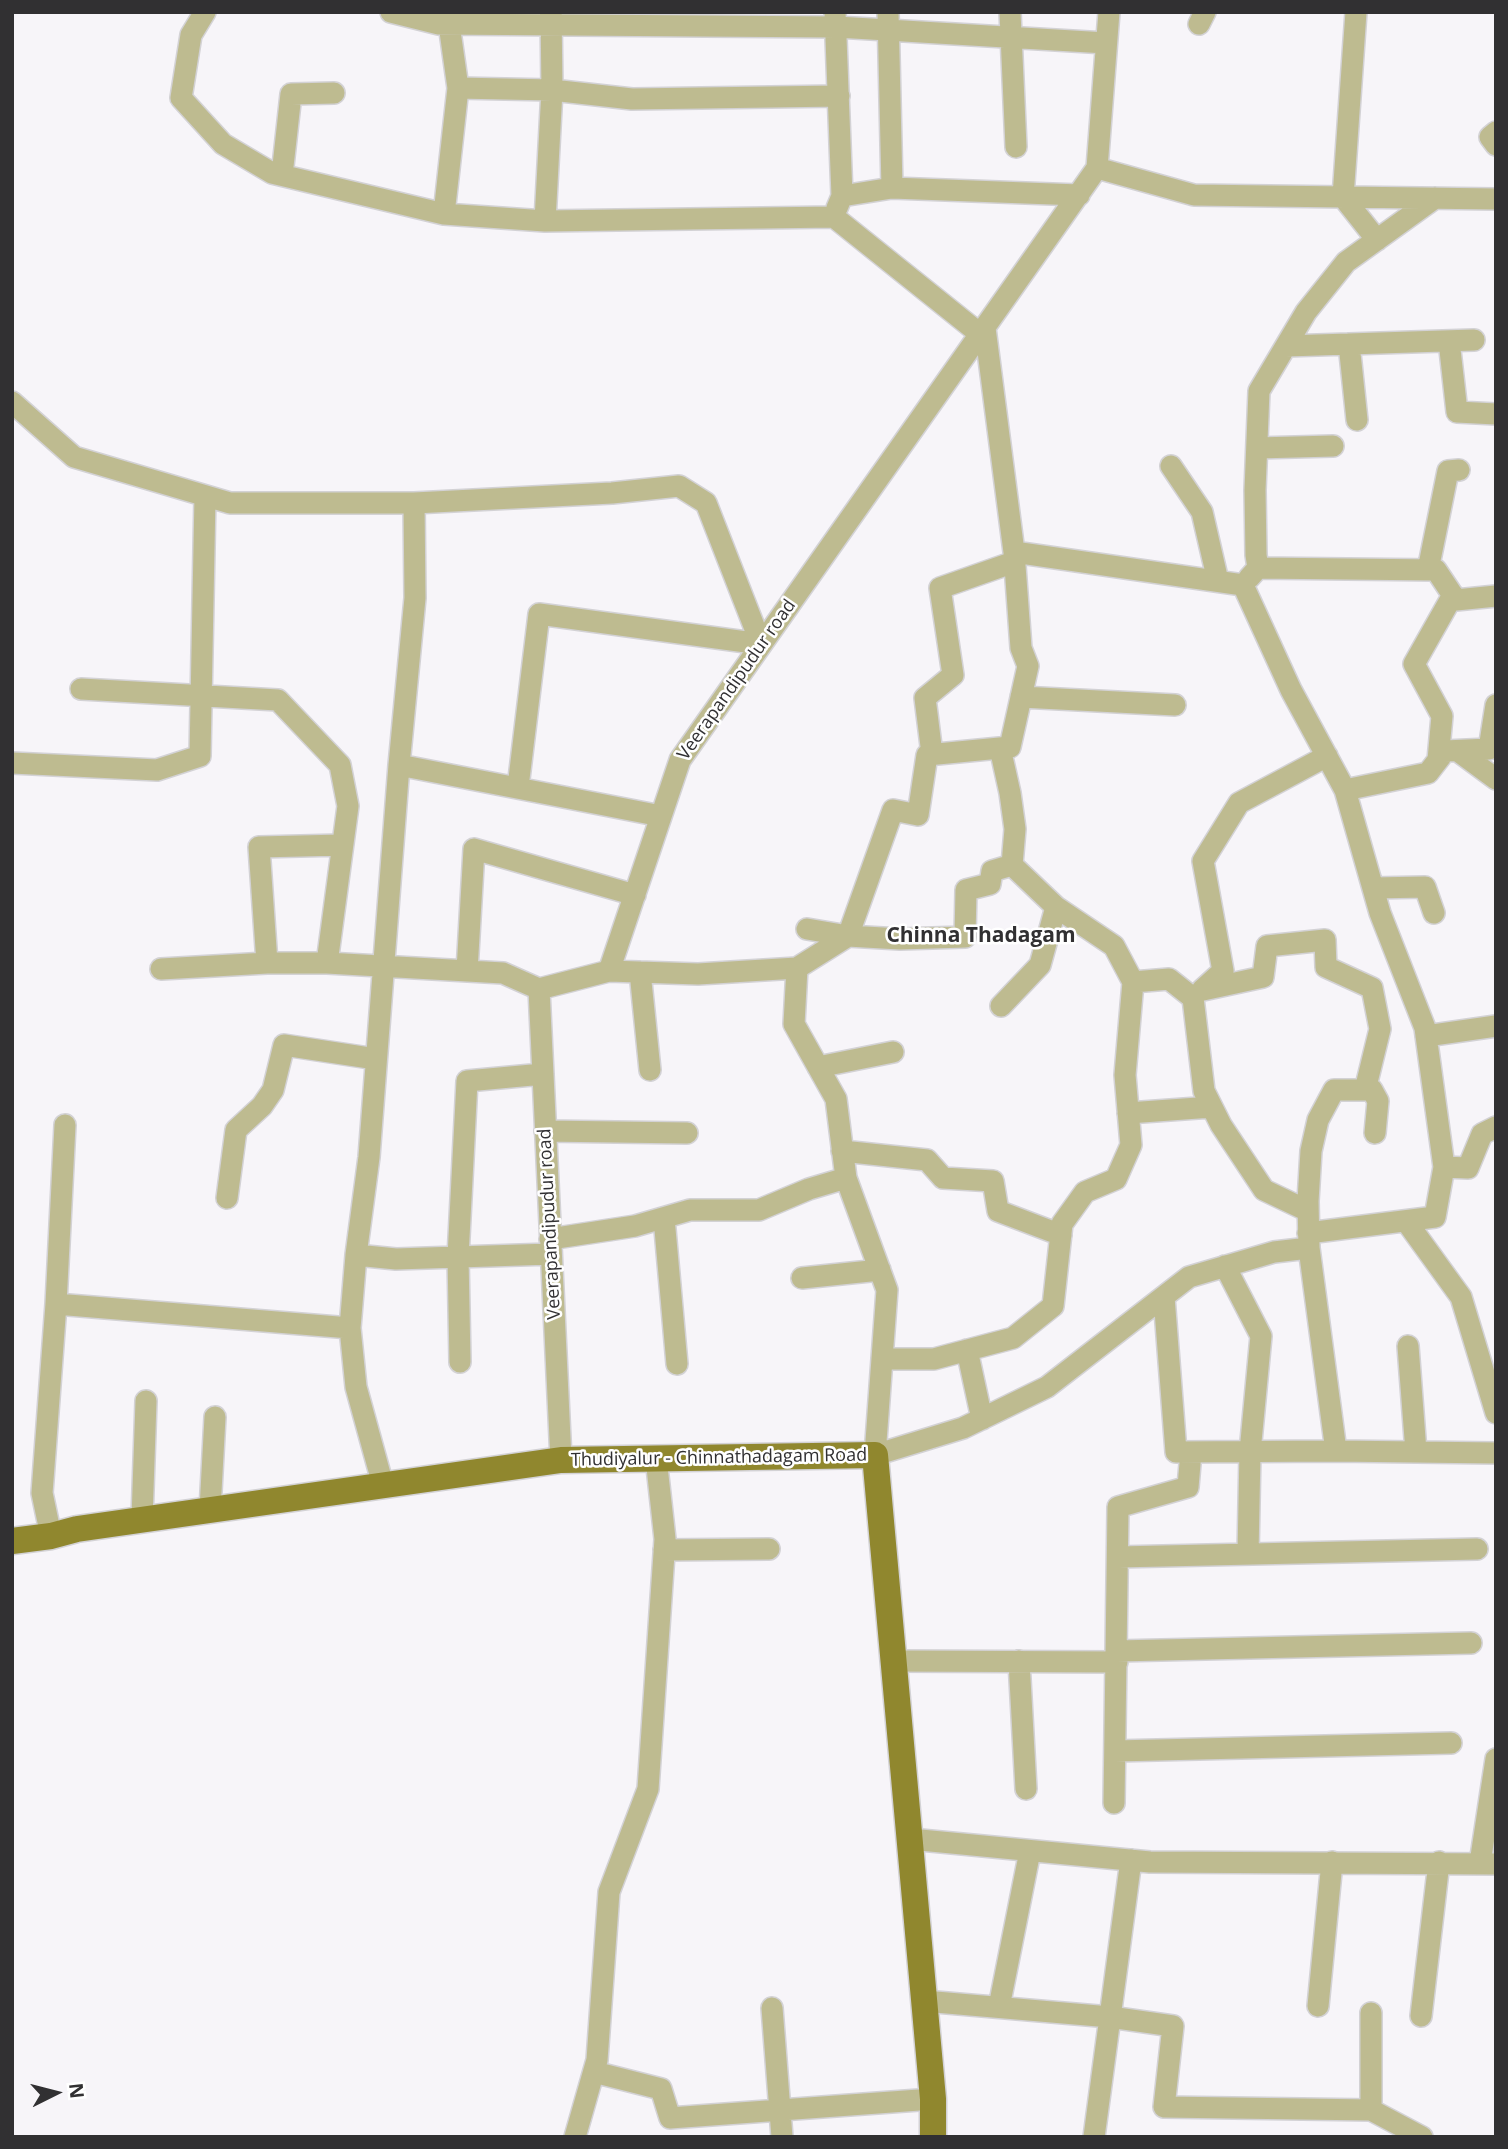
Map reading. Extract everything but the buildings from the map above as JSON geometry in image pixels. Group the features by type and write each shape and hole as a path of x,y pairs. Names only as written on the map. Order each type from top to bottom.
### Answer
{"main road":[{"name":"Thudiyalur - Chinnathadagam Road","path":"12,1541 142,1519 561,1460 876,1455 933,2098 933,2137"}],"street":[{"path":"161,969 267,963 327,963 503,973 539,989 609,971 698,974 797,968 848,936 893,810 918,815 927,755 1010,747 1028,666 1021,648 1014,557 983,331 834,217 545,221 444,214 272,173 223,144 181,98 191,35 205,12"},
{"path":"391,12 441,20 659,18 888,21 1011,37 1106,43"},
{"path":"1010,12 1016,147"},
{"name":"Veerapandipudur road","path":"609,971 680,760 1097,168 1108,12"},
{"path":"1356,12 1343,197 1377,240"},
{"path":"545,221 552,90 551,18"},
{"path":"441,20 458,88 444,214"},
{"path":"834,217 842,196 836,20"},
{"path":"888,21 892,188"},
{"path":"458,88 552,90 632,99 839,96"},
{"path":"282,175 291,94 334,93"},
{"path":"1496,132 1490,137 1496,145"},
{"path":"1097,168 1194,195 1496,199"},
{"path":"842,196 892,188 1079,195"},
{"path":"1243,585 1258,568 1255,490 1259,391 1306,312 1346,262 1435,198"},
{"path":"1286,346 1474,340"},
{"path":"1449,341 1457,412 1496,414"},
{"path":"1349,344 1357,420"},
{"path":"12,402 74,457 230,503 414,503 612,494 679,486 706,503 761,644 539,614 518,787"},
{"path":"1256,448 1333,446"},
{"path":"1171,466 1202,512 1218,581"},
{"path":"1428,570 1448,471 1459,470"},
{"path":"12,763 158,770 200,756 205,496"},
{"path":"383,1485 356,1387 350,1328 369,1157 399,765 415,598 414,503"},
{"path":"932,754 925,698 953,675 940,588 1014,557 1243,585"},
{"path":"1258,568 1436,570 1456,600 1496,596"},
{"path":"797,968 794,1024 836,1099 846,1178 887,1290 876,1455 963,1428 1046,1388 1189,1277 1274,1252 1308,1231 1435,1217 1444,1167 1425,1028 1380,913 1345,790 1291,690 1243,585"},
{"path":"1438,760 1442,716 1414,663 1453,595"},
{"path":"81,689 278,700 340,765 348,806 327,963"},
{"path":"1021,697 1175,705"},
{"path":"1345,790 1428,773 1446,751 1489,749 1495,711"},
{"path":"1000,748 1015,830 1012,864"},
{"path":"1458,751 1496,779"},
{"path":"1198,994 1223,971 1203,861 1239,803 1327,756"},
{"path":"399,765 661,816"},
{"path":"267,963 259,847 342,845"},
{"path":"467,971 474,849 635,895"},
{"path":"882,1359 934,1359 1013,1338 1054,1306 1062,1224 1085,1192 1116,1179 1131,1145 1125,1075 1133,982 1114,946 1056,906 1012,864"},
{"path":"807,929 848,936 900,939 965,937 966,891 990,884 992,871 1012,864"},
{"path":"1373,888 1425,887 1433,913"},
{"path":"1001,1006 1040,965 1056,906"},
{"path":"1133,982 1169,979 1198,994 1263,977 1267,946 1325,940 1326,967 1373,988 1380,1029 1365,1090"},
{"path":"640,972 650,1070"},
{"name":"Veerapandipudur road","path":"539,989 561,1460"},
{"path":"1198,994 1203,1091 1221,1125 1264,1190 1308,1231"},
{"path":"1426,1037 1496,1026"},
{"path":"227,1198 236,1130 262,1106 272,1090 284,1045 376,1059"},
{"path":"818,1067 893,1052"},
{"path":"460,1362 458,1257 467,1081 542,1074"},
{"path":"1336,1451 1308,1231 1311,1151 1318,1120 1334,1090 1371,1090 1378,1101 1375,1133"},
{"path":"1128,1113 1212,1107"},
{"path":"51,1536 42,1493 56,1304 65,1125"},
{"path":"1444,1167 1468,1168 1482,1134 1496,1127"},
{"path":"545,1131 687,1133"},
{"path":"842,1151 927,1160 943,1178 993,1181 998,1211 1061,1235"},
{"path":"356,1255 396,1259 458,1257 551,1246 690,1210 760,1210 809,1189 846,1178"},
{"path":"664,1218 677,1364"},
{"path":"1406,1221 1461,1297 1496,1413"},
{"path":"1225,1266 1261,1336 1250,1452 1248,1554"},
{"path":"802,1278 880,1269"},
{"path":"1164,1297 1176,1452 1496,1453"},
{"path":"56,1304 350,1328"},
{"path":"1408,1346 1416,1452"},
{"path":"967,1350 982,1419"},
{"path":"142,1519 146,1401"},
{"path":"210,1510 215,1417"},
{"path":"1114,1803 1118,1507 1188,1487 1191,1452"},
{"path":"575,2137 597,2060 609,1892 648,1789 664,1549 656,1458"},
{"path":"664,1549 769,1549"},
{"path":"1118,1557 1477,1549"},
{"path":"894,1661 1019,1661 1471,1643"},
{"path":"1019,1661 1026,1789"},
{"path":"1115,1751 1451,1744"},
{"path":"910,1839 1150,1863 1488,1863 1496,1759"},
{"path":"999,2007 1030,1850"},
{"path":"1094,2137 1130,1860"},
{"path":"1318,2006 1332,1862"},
{"path":"1421,2016 1438,1862"},
{"path":"924,2001 1110,2017 1174,2026 1164,2107 1371,2110 1422,2137"},
{"path":"772,2008 782,2137"},
{"path":"1371,2013 1371,2110"},
{"path":"594,2072 662,2089 670,2127 780,2110 933,2098"}],"district":[{"name":"Chinna Thadagam","path":"981,936"}]}
